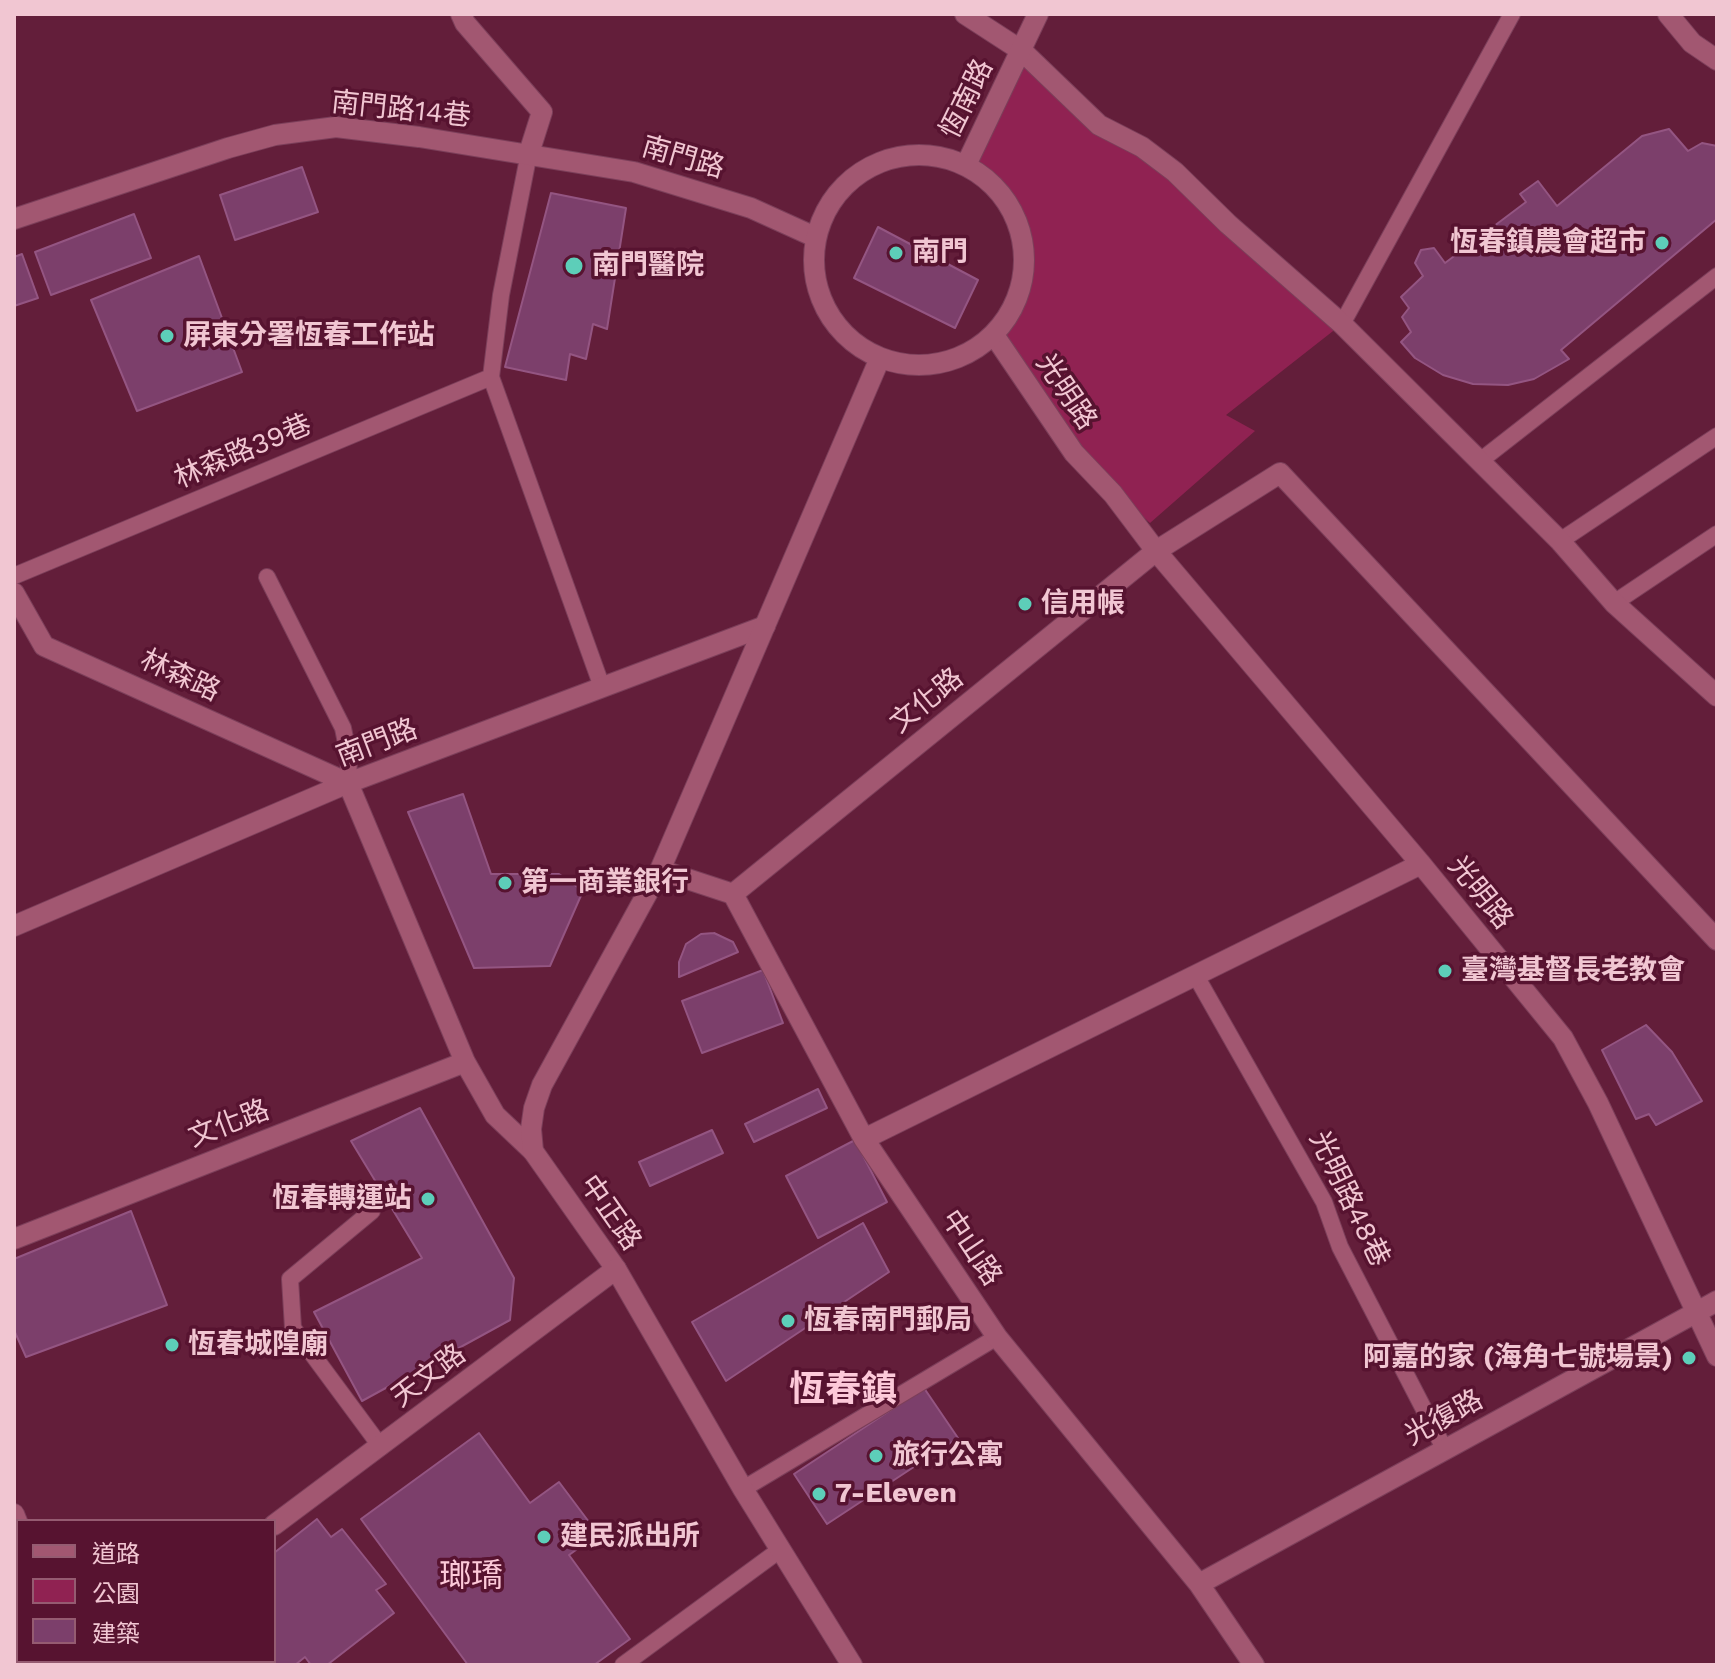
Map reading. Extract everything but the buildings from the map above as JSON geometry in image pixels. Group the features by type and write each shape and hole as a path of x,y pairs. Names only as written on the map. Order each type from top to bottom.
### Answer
{"street":[{"path":"461,14 472,32 542,112 529,153"},
{"path":"965,14 1022,51 1099,125 1142,147 1175,172 1228,224 1342,324 1560,541 1614,603 1717,696"},
{"name":"恆南路","path":"966,165 1038,14"},
{"path":"1668,14 1692,43 1717,60"},
{"name":"南門路14巷","path":"14,219 228,148 291,133 336,127 529,153"},
{"name":"南門路","path":"529,153 634,172 751,208 815,237"},
{"path":"920,154 943,157 966,165 994,184 1014,211 1024,243 1024,277 1014,308 994,335 975,350 952,360 928,365 903,364 880,358 849,337 826,309 816,286 815,237 823,214 836,194 853,177 873,164 896,156 920,154"},
{"name":"光明路","path":"994,335 1074,453 1113,494 1156,551 1421,864 1563,1038 1598,1103 1717,1356"},
{"path":"533,1151 531,1129 542,1085 660,870 880,358"},
{"path":"1156,551 1280,473 1717,940"},
{"name":"文化路","path":"733,894 1156,551"},
{"name":"林森路","path":"14,593 44,646 348,783"},
{"name":"南門路","path":"14,926 348,783 765,626"},
{"name":"中正路","path":"348,783 465,1062 495,1115 533,1151 616,1269 743,1489 852,1665"},
{"path":"864,1139 1421,864"},
{"path":"660,870 733,894"},
{"name":"中山路","path":"733,894 864,1139 997,1337 1199,1584 1254,1665"},
{"name":"文化路","path":"14,1239 465,1062"},
{"name":"天文路","path":"276,1524 616,1269"},
{"name":"光復路","path":"1199,1584 1717,1301"}],"lane":[{"path":"1342,324 1512,14"},
{"path":"529,153 501,295 491,377 602,687"},
{"path":"1480,461 1717,276"},
{"name":"林森路39巷","path":"14,576 491,377"},
{"path":"1560,541 1717,436"},
{"path":"1614,603 1717,534"},
{"path":"267,577 343,728 349,758 348,783"},
{"name":"光明路48巷","path":"1196,976 1324,1202 1340,1247 1445,1450"},
{"path":"372,1211 290,1279 293,1328 381,1447"},
{"path":"743,1489 997,1337"},
{"path":"623,1665 781,1549"}],"green space":[{"path":"1022,51 1099,125 1175,172 1342,324 1226,415 1255,431 1150,523 1103,481 992,325 1022,271 1015,211 997,185 972,165"}],"place":[{"name":"恆春鎮農會超市","path":"1662,243"},
{"name":"南門","path":"896,253"},
{"name":"南門醫院","path":"574,266"},
{"name":"屏東分署恆春工作站","path":"167,336"},
{"name":"信用帳","path":"1025,604"},
{"name":"第一商業銀行","path":"505,883"},
{"name":"臺灣基督長老教會","path":"1445,971"},
{"name":"恆春轉運站","path":"428,1199"},
{"name":"恆春南門郵局","path":"788,1321"},
{"name":"恆春城隍廟","path":"172,1345"},
{"name":"阿嘉的家 (海角七號場景)","path":"1689,1358"},
{"name":"旅行公寓","path":"876,1456"},
{"name":"7-Eleven","path":"819,1494"},
{"name":"建民派出所","path":"544,1537"}],"district":[{"name":"恆春鎮","path":"843,1390"},
{"name":"瑯𤩝","path":"471,1577"}]}
